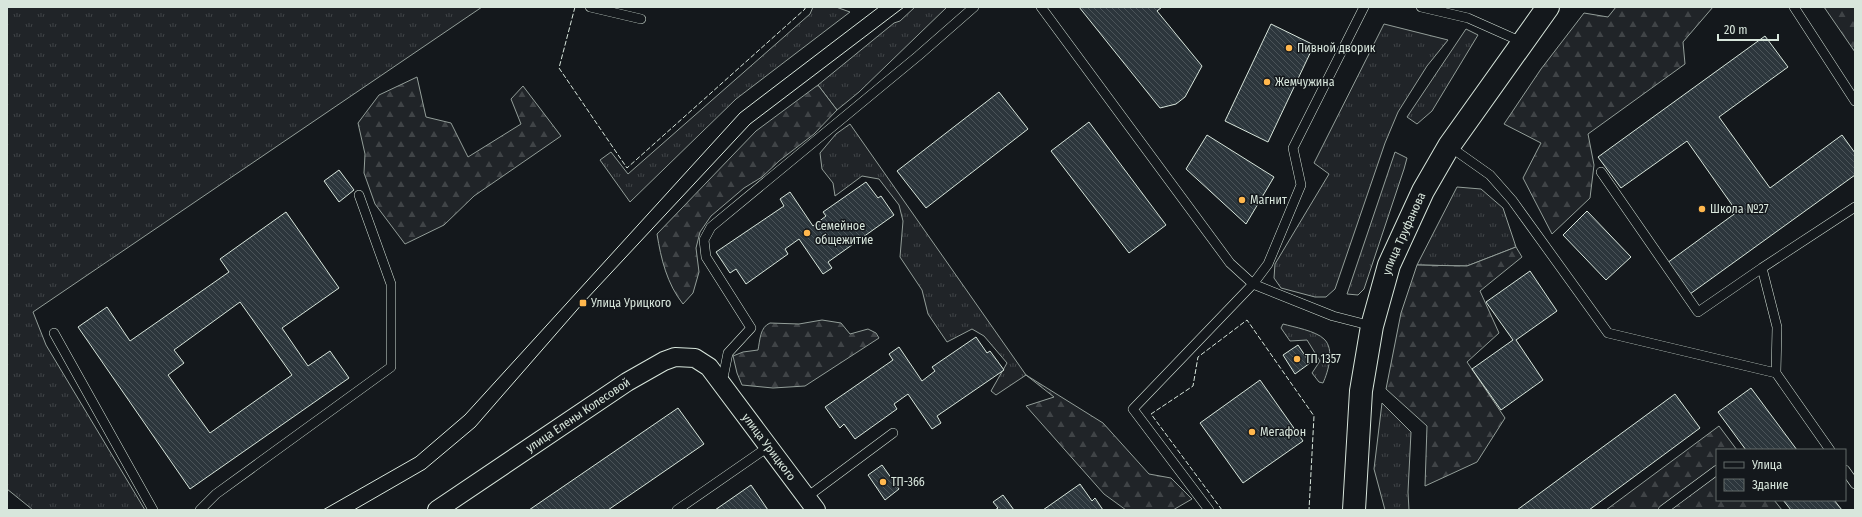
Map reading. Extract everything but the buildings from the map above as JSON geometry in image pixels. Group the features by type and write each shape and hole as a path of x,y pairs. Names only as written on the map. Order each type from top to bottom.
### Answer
{"street":[{"name":"улица Труфанова","path":"1353,503 1361,391 1372,326 1389,265 1423,191 1449,146 1548,7"},
{"name":"улица Елены Колесовой","path":"437,510 627,382 664,361 675,357 695,358 709,367 722,383"},
{"name":"улица Урицкого","path":"722,383 768,447 812,504"}],"lane":[{"path":"590,7 641,19"},
{"path":"722,383 728,353 751,328 706,257 704,240 711,227 918,56 974,7"},
{"path":"1041,7 1230,264 1253,284 1333,316 1372,326"},
{"path":"1209,510 1133,409 1253,284 1268,264 1301,184 1293,148 1364,7"},
{"path":"1421,7 1468,18 1522,42"},
{"path":"1794,7 1855,101"},
{"path":"1449,146 1490,175 1512,200 1608,333 1776,373"},
{"path":"1601,172 1698,312 1855,207"},
{"path":"200,510 216,494 390,367 391,284 360,195"},
{"path":"1762,268 1777,327 1776,373 1829,449"},
{"path":"54,333 153,510"},
{"path":"812,504 893,433"},
{"path":"677,510 768,447"},
{"path":"1663,510 1716,471"},
{"path":"1846,471 1855,484"}],"green space":[{"path":"7,7 482,7 33,312 46,345 145,510 33,510 7,489"},
{"path":"813,7 836,7 850,12 736,99 630,202 600,160 611,152 628,174 810,14"},
{"path":"915,7 947,7 859,92 837,110 818,85 894,23 900,21"},
{"path":"1616,7 1713,7 1683,42 1685,64 1588,134 1594,165 1590,198 1552,234 1523,178 1541,143 1504,124 1541,69 1584,13 1608,17"},
{"path":"1824,7 1855,7 1855,52"},
{"path":"1384,24 1448,40 1427,66 1398,112 1385,143 1335,289 1326,297 1315,297 1281,288 1274,278 1275,264 1329,174 1314,163"},
{"path":"1466,29 1478,35 1432,111 1417,124 1407,117"},
{"path":"417,77 426,117 451,123 468,157 521,124 511,99 523,86 561,136 474,196 444,225 405,244 375,204 364,173 365,154 358,123 379,95"},
{"path":"818,85 837,110 814,134 779,161 762,177 744,188 711,216 700,232 696,248 699,272 693,293 683,304 669,280 660,253 657,234 756,131"},
{"path":"850,124 1026,375 996,395 991,391 1007,363 984,336 972,329 947,342 928,314 922,290 900,257 903,221 899,205 879,179 862,176 835,196 833,183 822,169 820,153 836,134"},
{"path":"1395,152 1407,158 1364,289 1358,295 1347,294"},
{"path":"1457,187 1481,189 1503,208 1516,247 1467,266 1417,265"},
{"path":"1516,247 1522,257 1480,291 1499,333 1467,362 1505,418 1477,462 1425,486 1427,426 1386,389 1401,313 1417,265 1467,266"},
{"path":"822,320 841,323 850,334 868,329 876,333 879,338 805,386 773,388 742,385 737,373 733,356 743,352 758,350 762,331 767,325 770,323 799,324"},
{"path":"1283,324 1316,334 1327,343 1330,361 1323,383 1319,382 1312,373 1320,361 1307,340 1290,341 1281,328"},
{"path":"1026,375 1103,423 1149,474 1171,478 1192,499 1173,510 1126,510 1104,494 1026,406 1054,397"},
{"path":"1382,403 1411,432 1408,492 1409,510 1385,510 1374,469"},
{"path":"1719,426 1736,449 1716,449 1716,501 1775,501 1782,510 1606,510"}],"tram line":[{"path":"323,510 416,457 465,415 740,113 879,7"},
{"path":"354,510 425,469 475,427 583,303 750,124 904,7"}],"fence":[{"path":"575,7 559,68 627,168 805,9 805,7"},
{"path":"1222,510 1151,414 1193,386 1198,357 1247,320 1314,416 1309,510"}],"place":[{"name":"Пивной дворик","path":"1289,48"},
{"name":"Жемчужина","path":"1267,82"},
{"name":"Магнит","path":"1242,200"},
{"name":"Школа №27","path":"1702,209"},
{"name":"Семейное общежитие","path":"807,233"},
{"name":"Улица Урицкого","path":"583,303"},
{"name":"ТП 1357","path":"1297,359"},
{"name":"Мегафон","path":"1252,432"},
{"name":"ТП-366","path":"883,482"}]}
